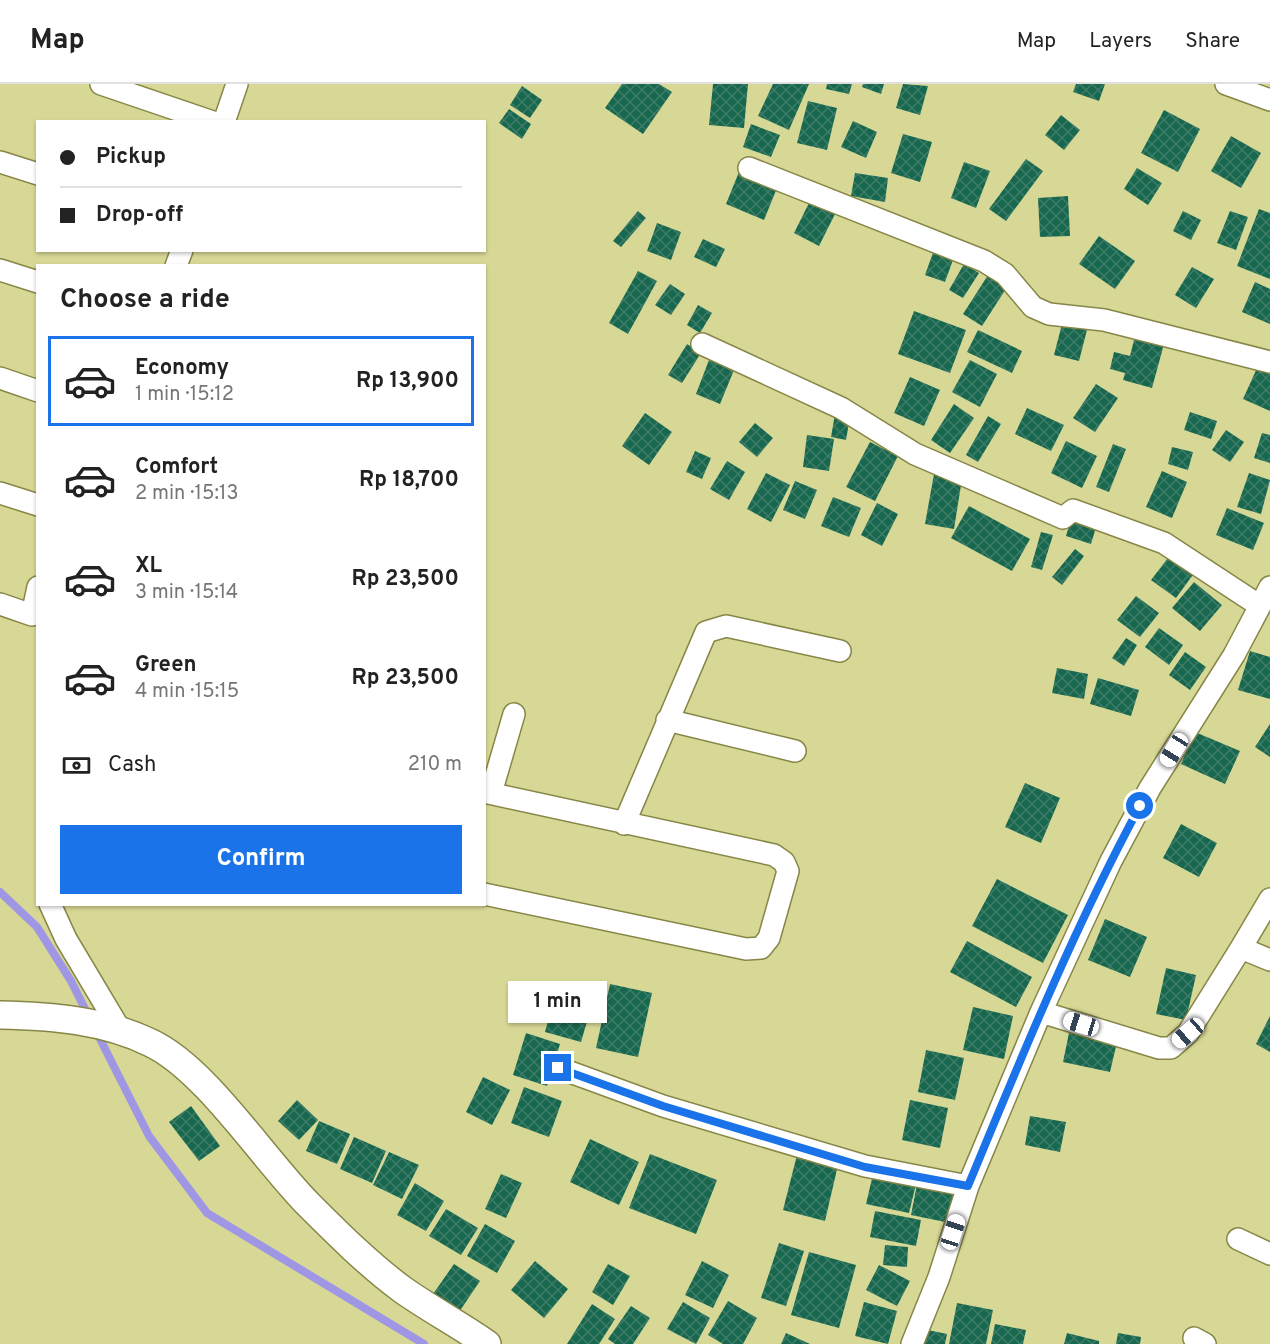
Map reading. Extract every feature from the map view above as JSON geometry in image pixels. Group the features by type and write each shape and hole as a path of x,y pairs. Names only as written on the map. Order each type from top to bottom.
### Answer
{"street":[{"path":"101,84 207,120"},
{"path":"225,120 237,84"},
{"path":"1226,84 1270,100"},
{"path":"0,162 36,173"},
{"path":"749,168 984,261 1005,274 1033,307 1049,314 1104,321 1270,362"},
{"path":"0,270 36,281"},
{"path":"702,344 842,408 915,454 1063,518 1073,510 1164,543 1260,606"},
{"path":"0,378 36,390"},
{"path":"0,493 36,504"},
{"path":"912,1344 939,1277 968,1186 1041,1012 1111,861 1150,788 1234,655 1270,586"},
{"path":"0,604 32,615 36,596"},
{"path":"624,824 706,632 726,626 840,651"},
{"path":"486,894 746,949 761,948 769,938 788,872 784,862 774,855 624,824 488,792 514,714"},
{"path":"667,720 795,751"},
{"path":"1041,1012 1159,1048 1171,1048 1188,1033 1270,899"},
{"path":"51,906 66,939 122,1033"},
{"path":"1240,948 1270,960"},
{"path":"0,1015 49,1016 96,1024 150,1042 172,1056 211,1092 307,1203 364,1257 403,1289 487,1344"},
{"path":"558,1068 663,1106 865,1167 968,1186"},
{"path":"1238,1239 1270,1254"}],"building":[{"path":"622,84 659,84 672,92 643,134 605,108"},
{"path":"713,84 748,84 744,128 709,125"},
{"path":"773,84 809,84 789,130 758,116"},
{"path":"827,84 852,84 849,94 826,89"},
{"path":"863,84 884,84 881,94 862,87"},
{"path":"903,84 928,86 920,115 896,108"},
{"path":"1076,84 1105,84 1099,101 1073,92"},
{"path":"522,86 542,100 530,118 510,105"},
{"path":"808,101 837,108 827,150 797,143"},
{"path":"509,109 531,124 522,139 499,123"},
{"path":"1164,110 1200,129 1178,172 1141,153"},
{"path":"1061,115 1080,130 1064,150 1045,135"},
{"path":"853,121 877,132 866,158 841,147"},
{"path":"751,124 780,135 771,157 743,147"},
{"path":"903,134 932,142 920,182 891,173"},
{"path":"1231,136 1261,153 1241,188 1211,171"},
{"path":"1026,159 1043,171 1006,221 989,209"},
{"path":"964,162 990,171 976,208 951,198"},
{"path":"1137,168 1162,183 1148,205 1124,189"},
{"path":"739,172 777,188 764,220 726,204"},
{"path":"855,173 888,178 885,202 851,196"},
{"path":"1068,196 1070,236 1040,237 1038,198"},
{"path":"810,201 835,214 819,246 794,233"},
{"path":"1259,209 1270,213 1270,279 1237,266"},
{"path":"638,211 646,218 621,247 613,241"},
{"path":"1183,211 1201,220 1191,240 1173,231"},
{"path":"1230,211 1248,217 1236,250 1217,243"},
{"path":"657,223 681,232 671,260 647,251"},
{"path":"1099,236 1135,261 1115,289 1079,264"},
{"path":"703,239 725,249 716,267 694,257"},
{"path":"934,250 954,257 945,282 925,275"},
{"path":"964,264 979,273 963,298 949,290"},
{"path":"1192,267 1214,279 1196,308 1175,295"},
{"path":"638,271 657,281 628,334 609,323"},
{"path":"990,272 1009,284 982,326 963,314"},
{"path":"1255,282 1270,289 1270,324 1242,312"},
{"path":"670,284 685,294 671,315 655,305"},
{"path":"698,305 712,313 700,333 687,325"},
{"path":"914,311 966,330 950,373 898,354"},
{"path":"1063,320 1088,326 1079,361 1054,355"},
{"path":"978,330 1022,351 1012,373 967,352"},
{"path":"1135,336 1164,344 1152,388 1123,380 1125,373 1110,369 1114,352 1130,356"},
{"path":"687,344 701,353 682,383 668,375"},
{"path":"709,360 734,370 720,404 696,394"},
{"path":"970,360 997,374 980,407 952,392"},
{"path":"1258,366 1270,371 1270,411 1243,399"},
{"path":"910,377 940,390 924,426 894,413"},
{"path":"1096,384 1118,398 1095,432 1073,418"},
{"path":"954,404 974,418 950,453 931,440"},
{"path":"1027,408 1064,425 1051,451 1015,434"},
{"path":"1190,412 1217,421 1211,439 1184,430"},
{"path":"645,413 672,432 649,465 622,446"},
{"path":"835,414 850,417 846,440 831,437"},
{"path":"988,416 1001,424 978,462 966,455"},
{"path":"755,423 773,438 757,457 739,442"},
{"path":"1226,430 1244,442 1230,462 1212,450"},
{"path":"1262,433 1270,435 1270,463 1254,458"},
{"path":"807,435 834,439 829,471 803,467"},
{"path":"1066,441 1097,456 1082,488 1051,473"},
{"path":"870,442 898,456 875,501 846,487"},
{"path":"1113,444 1126,449 1109,492 1096,487"},
{"path":"1172,447 1193,452 1188,470 1168,464"},
{"path":"695,451 711,458 702,479 686,472"},
{"path":"727,461 745,472 729,500 710,489"},
{"path":"1162,471 1187,482 1172,518 1146,507"},
{"path":"766,473 790,485 771,522 747,509"},
{"path":"1249,473 1270,480 1261,514 1237,507"},
{"path":"934,474 962,479 954,529 925,524"},
{"path":"795,481 817,490 805,519 783,510"},
{"path":"833,497 861,508 849,537 821,526"},
{"path":"877,503 898,514 882,546 861,535"},
{"path":"969,506 1030,539 1012,571 951,538"},
{"path":"1227,508 1264,523 1253,550 1216,535"},
{"path":"1072,516 1097,524 1091,544 1066,536"},
{"path":"1041,532 1053,535 1042,570 1031,567"},
{"path":"1075,549 1084,556 1062,585 1052,577"},
{"path":"1171,554 1195,572 1176,598 1151,580"},
{"path":"1194,582 1222,605 1200,631 1172,608"},
{"path":"1136,596 1159,613 1140,637 1117,620"},
{"path":"1159,628 1183,645 1169,665 1145,647"},
{"path":"1126,638 1137,645 1124,666 1112,658"},
{"path":"1250,651 1270,657 1270,699 1238,690"},
{"path":"1185,652 1206,667 1190,690 1169,675"},
{"path":"1057,668 1088,674 1084,699 1052,693"},
{"path":"1098,678 1139,690 1131,716 1090,704"},
{"path":"1270,724 1270,757 1255,747"},
{"path":"1195,732 1240,751 1225,784 1181,764"},
{"path":"1025,783 1060,798 1041,843 1005,827"},
{"path":"1181,824 1217,843 1199,877 1163,858"},
{"path":"997,879 1068,915 1043,963 972,926"},
{"path":"1105,919 1147,937 1130,977 1088,960"},
{"path":"967,941 1032,977 1016,1007 950,972"},
{"path":"1166,968 1196,975 1186,1020 1156,1014"},
{"path":"610,984 652,993 638,1057 596,1048"},
{"path":"554,997 591,1008 581,1042 545,1032"},
{"path":"973,1007 1013,1016 1004,1059 963,1050"},
{"path":"1270,1016 1270,1052 1256,1044"},
{"path":"1070,1028 1118,1038 1110,1072 1063,1062"},
{"path":"526,1033 560,1044 547,1086 513,1075"},
{"path":"926,1050 964,1058 955,1100 918,1092"},
{"path":"483,1077 510,1090 492,1125 466,1112"},
{"path":"524,1087 562,1101 549,1137 511,1123"},
{"path":"297,1100 318,1120 299,1140 278,1121"},
{"path":"910,1100 948,1108 940,1148 902,1140"},
{"path":"191,1106 220,1146 199,1161 169,1122"},
{"path":"1030,1116 1066,1122 1060,1152 1025,1145"},
{"path":"319,1121 350,1134 337,1164 306,1151"},
{"path":"354,1137 386,1151 372,1183 340,1169"},
{"path":"590,1139 639,1162 619,1205 570,1182"},
{"path":"389,1152 419,1165 402,1199 373,1185"},
{"path":"650,1154 717,1180 696,1234 629,1208"},
{"path":"797,1155 838,1165 825,1221 783,1210"},
{"path":"874,1170 917,1180 909,1213 866,1204"},
{"path":"501,1174 522,1183 506,1218 485,1209"},
{"path":"918,1179 962,1188 955,1224 911,1215"},
{"path":"415,1183 444,1201 426,1231 397,1215"},
{"path":"446,1209 478,1228 461,1255 429,1236"},
{"path":"875,1211 921,1220 916,1246 870,1237"},
{"path":"485,1224 515,1241 497,1273 467,1256"},
{"path":"779,1243 804,1251 786,1306 761,1298"},
{"path":"885,1245 908,1247 907,1267 883,1265"},
{"path":"809,1252 856,1265 839,1328 791,1315"},
{"path":"535,1261 568,1289 544,1318 511,1290"},
{"path":"702,1261 729,1275 713,1308 685,1295"},
{"path":"454,1264 480,1281 457,1315 431,1297"},
{"path":"608,1264 630,1276 613,1305 592,1292"},
{"path":"879,1265 910,1281 897,1306 866,1290"},
{"path":"728,1301 757,1318 743,1344 723,1344 708,1335"},
{"path":"683,1302 710,1318 696,1344 667,1329"},
{"path":"864,1302 897,1311 888,1344 855,1336"},
{"path":"957,1303 993,1310 986,1344 949,1344"},
{"path":"592,1304 615,1319 599,1344 567,1344"},
{"path":"631,1306 650,1318 633,1344 615,1344 608,1339"},
{"path":"995,1324 1026,1330 1023,1344 991,1344"},
{"path":"923,1329 947,1334 945,1344 920,1344"},
{"path":"786,1333 810,1344 781,1344"},
{"path":"1067,1333 1099,1341 1099,1344 1064,1344"},
{"path":"1118,1333 1141,1337 1140,1344 1116,1344"}],"waterway":[{"path":"0,892 37,927 71,981 89,1017"},
{"path":"96,1031 149,1136 207,1213 424,1344"}],"route":[{"path":"558,1068 663,1106 865,1167 968,1186 1041,1012 1111,861 1140,806"}]}
